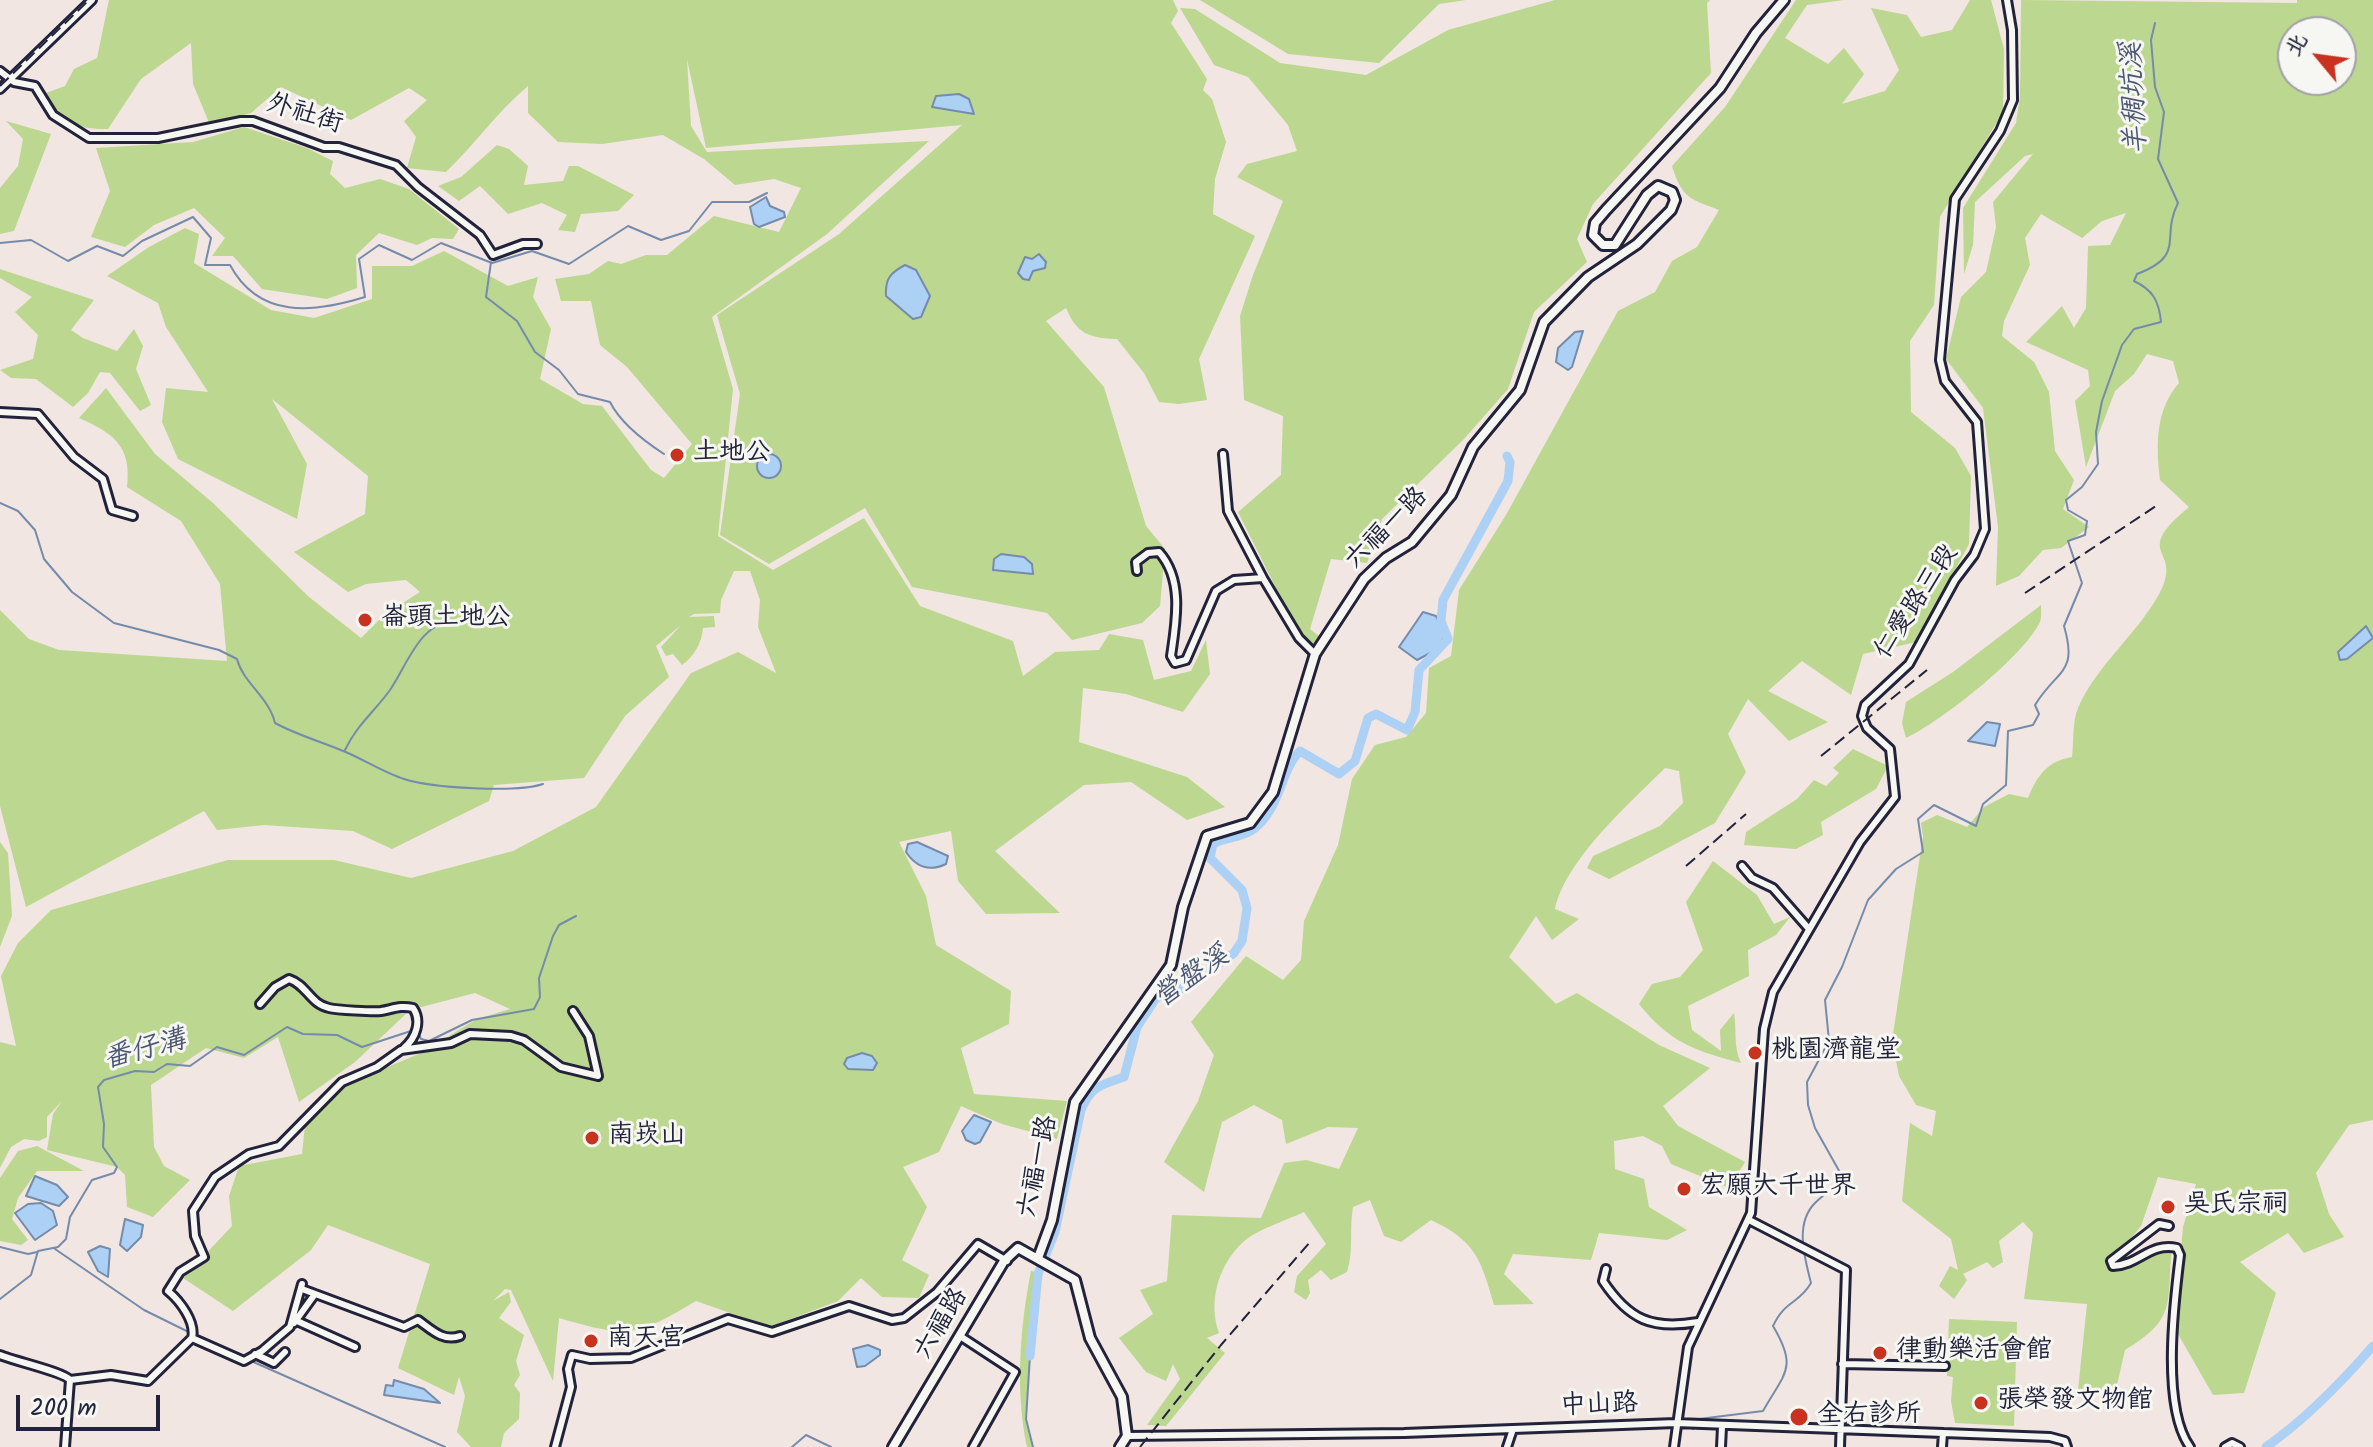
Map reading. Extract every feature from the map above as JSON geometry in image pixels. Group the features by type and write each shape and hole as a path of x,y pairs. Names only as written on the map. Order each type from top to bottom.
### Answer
{"street":[{"path":"0,89 92,0"},
{"name":"六福一路","path":"1038,1258 1052,1220 1075,1102 1171,965 1183,907 1207,836 1250,823 1273,792 1315,654 1364,579 1386,558 1412,542 1451,495 1473,447 1520,390 1544,322 1588,277 1637,244 1671,210 1675,200 1672,192 1658,186 1647,195 1615,245 1599,243 1593,235 1601,217 1720,88 1756,33 1784,0"},
{"name":"仁愛路三段","path":"1674,1447 1685,1357 1698,1322 1749,1220 1764,1029 1773,992 1869,828 1892,805 1895,797 1890,749 1867,728 1862,716 1865,705 1909,664 1955,580 1974,555 1985,529 1977,422 1945,381 1940,360 1955,199 2000,131 2013,100 2012,30 2007,0"},
{"name":"外社街","path":"0,71 10,80 35,86 53,115 89,138 158,138 248,120 324,147 339,147 396,165 418,187 480,235 493,255 523,244 537,244"},
{"path":"0,412 38,414 74,457 103,479 112,510 133,516"},
{"path":"1223,454 1228,511 1299,638 1315,654"},
{"path":"1137,571 1136,562 1148,553 1159,552 1168,562 1176,597 1171,656 1180,664 1186,660 1216,591 1223,583 1263,578"},
{"path":"1742,866 1752,878 1773,888 1809,929"},
{"path":"70,1380 111,1375 148,1381 192,1338 194,1328 191,1321 168,1291 180,1272 204,1257 195,1236 193,1211 215,1177 249,1154 279,1146 342,1082 377,1067 411,1043 417,1027 413,1008 393,1007 380,1012 333,1009 315,1004 300,985 289,979 275,987 260,1004"},
{"path":"401,1050 451,1043 477,1034 519,1038 561,1067 598,1076 589,1036 573,1011"},
{"path":"1749,1220 1846,1270 1840,1447"},
{"path":"2169,1226 2159,1224 2111,1261 2113,1266 2120,1266 2153,1247 2177,1248 2180,1255 2171,1356 2182,1435 2190,1447"},
{"path":"555,1447 569,1397 568,1369 572,1355 590,1359 631,1358 728,1319 772,1332 849,1306 892,1320 904,1318 937,1292 978,1244 1007,1261 1012,1250 1018,1248 1075,1280 1090,1338 1122,1397 1127,1436 1120,1447"},
{"name":"六福路","path":"893,1447 1007,1261"},
{"path":"1606,1269 1603,1281 1630,1313 1667,1327 1698,1322"},
{"path":"294,1323 302,1286 315,1294 404,1327 418,1320 435,1334 450,1339 460,1336"},
{"path":"192,1338 239,1361 255,1354 294,1323 315,1294"},
{"path":"294,1323 355,1347"},
{"path":"960,1336 1015,1372 973,1447"},
{"path":"255,1354 274,1363 285,1352"},
{"path":"0,1355 31,1367 64,1373 70,1380 65,1447"},
{"path":"1842,1364 1945,1366"},
{"name":"中山路","path":"1127,1436 1201,1437 1676,1423 2050,1437 2065,1441 2067,1447"},
{"path":"1721,1447 1722,1427"},
{"path":"1507,1447 1513,1429"},
{"path":"1942,1447 1943,1433"},
{"path":"1201,1437 1201,1447"},
{"path":"2225,1447 2239,1446"}],"green space":[{"path":"109,0 1173,0 1178,11 1171,23 1207,79 1203,90 1212,99 1226,142 1215,179 1213,214 1255,236 1199,359 1207,400 1179,404 1159,402 1144,373 1117,339 1085,333 1075,324 1066,308 1046,321 1104,387 1146,526 1165,549 1160,606 1142,623 1072,640 1047,613 912,587 865,508 769,564 720,535 740,394 717,315 839,234 962,125 706,148 687,59 691,126 707,152 929,141 827,234 712,317 733,389 718,536 773,570 864,518 920,606 1013,641 1023,676 1055,652 1099,650 1109,634 1143,640 1154,680 1191,671 1206,640 1210,674 1183,712 1126,694 1083,688 1079,742 1187,777 1225,807 1187,820 1131,782 1084,785 995,851 1060,913 986,914 958,881 951,831 899,842 926,896 936,945 1011,991 1009,1024 961,1048 974,1094 1067,1101 1057,1139 1002,1124 961,1106 939,1152 903,1167 927,1207 902,1260 929,1275 919,1298 882,1297 861,1278 838,1301 770,1327 696,1301 659,1322 630,1330 601,1329 559,1318 553,1381 511,1290 505,1289 493,1301 509,1292 511,1302 499,1318 524,1335 516,1361 520,1375 514,1385 520,1393 519,1419 504,1433 501,1447 471,1447 457,1432 465,1396 459,1377 454,1395 398,1368 430,1264 328,1225 311,1250 233,1311 183,1278 232,1226 229,1196 239,1166 302,1154 305,1125 345,1085 421,1053 477,1019 510,1009 475,993 410,1010 355,1062 299,1102 278,1037 244,1058 206,1048 151,1085 154,1147 164,1166 190,1180 153,1217 127,1207 125,1175 117,1167 47,1150 53,1114 62,1101 47,1117 47,1137 39,1141 24,1139 11,1147 0,1168 0,1042 16,1046 1,976 18,943 51,910 228,860 334,860 411,878 513,851 596,807 691,673 738,652 776,673 758,627 760,600 750,571 734,571 721,600 720,613 689,617 714,616 715,627 703,628 697,649 686,662 682,665 673,654 666,656 661,647 681,625 656,646 669,677 625,716 584,778 494,785 489,801 392,849 353,831 264,825 217,830 204,811 26,907 0,806 0,610 29,639 59,650 227,661 220,584 181,521 127,487 126,461 118,443 102,429 79,418 106,388 155,454 213,503 309,597 361,638 384,615 420,592 406,580 366,584 348,592 294,552 365,514 368,476 272,399 307,464 297,519 178,459 162,422 166,388 208,392 166,327 158,303 107,276 149,247 185,228 199,234 194,263 271,310 314,318 372,299 372,266 412,266 444,251 508,286 538,277 533,297 551,329 540,379 583,404 602,406 651,470 664,478 692,444 627,367 600,345 591,301 561,301 555,279 589,274 608,261 621,264 646,255 667,255 714,216 779,232 801,188 774,179 735,185 704,159 663,135 602,144 558,142 528,113 528,86 446,172 407,168 416,137 404,121 427,100 409,88 351,120 281,87 251,113 210,125 193,84 191,43 141,79 108,129 87,128 63,117 46,93 65,86 74,69 97,58"},
{"path":"1200,0 1466,0 1439,4 1379,63 1288,54"},
{"path":"1555,0 1710,0 1707,3 1711,73 1593,204 1577,239 1587,262 1534,312 1508,389 1464,439 1382,519 1367,563 1331,559 1310,629 1320,637 1312,645 1295,626 1238,512 1281,475 1283,416 1244,400 1240,316 1283,201 1237,177 1247,164 1297,151 1288,125 1248,77 1214,65 1180,8 1195,9 1280,63 1366,75 1448,30"},
{"path":"1796,0 1844,0 1807,5 1785,38 1828,64 1844,48 1864,74 1842,104 1885,91 1899,70 1871,8 1907,15 1921,37 1952,30 1970,0 1991,0 2004,49 2003,112 1940,217 1934,305 1910,341 1911,412 1955,448 1971,476 1969,544 1916,642 1863,654 1851,695 1802,661 1768,691 1828,722 1789,741 1748,699 1728,734 1746,772 1715,823 1609,879 1587,868 1593,856 1660,826 1683,803 1679,771 1665,768 1601,833 1561,890 1555,909 1579,919 1552,940 1536,916 1509,957 1556,1004 1577,993 1659,1045 1710,1068 1663,1106 1678,1126 1745,1162 1729,1188 1671,1164 1662,1146 1643,1136 1614,1141 1615,1169 1644,1179 1649,1207 1687,1230 1667,1240 1599,1233 1591,1260 1513,1254 1504,1274 1534,1304 1494,1305 1480,1264 1467,1244 1431,1220 1401,1242 1384,1236 1370,1200 1353,1207 1347,1272 1331,1280 1321,1270 1308,1280 1310,1293 1306,1300 1294,1292 1297,1276 1326,1244 1304,1212 1271,1226 1241,1244 1221,1274 1215,1297 1219,1333 1207,1338 1225,1353 1166,1426 1147,1425 1180,1379 1173,1364 1166,1381 1146,1372 1119,1338 1153,1314 1140,1290 1167,1281 1172,1215 1261,1218 1284,1163 1306,1160 1339,1169 1358,1128 1328,1127 1286,1144 1282,1120 1254,1105 1222,1122 1204,1192 1164,1162 1198,1101 1214,1055 1191,1022 1246,956 1283,980 1301,960 1304,921 1338,845 1352,779 1375,745 1406,737 1426,713 1429,668 1451,656 1459,590 1506,515 1618,311 1655,292 1672,261 1697,247 1719,210 1684,192 1672,166 1725,107"},
{"path":"2021,0 2297,3 2297,0 2373,0 2373,1120 2349,1125 2316,1173 2329,1214 2344,1237 2304,1253 2288,1233 2240,1262 2276,1293 2244,1393 2213,1395 2174,1327 2183,1227 2196,1184 2158,1177 2141,1226 2111,1263 2125,1265 2152,1246 2172,1247 2166,1308 2154,1328 2125,1350 2114,1398 2078,1390 2087,1304 2024,1299 2033,1233 2023,1222 1999,1241 2003,1262 1993,1268 1987,1262 1963,1274 1967,1280 1954,1299 1939,1286 1950,1266 1958,1270 1951,1239 1902,1201 1910,1123 1932,1136 1936,1111 1916,1105 1899,1076 1892,1041 1923,836 1921,823 1937,815 1967,827 1984,807 2009,794 2028,798 2049,766 2072,757 2078,708 2096,676 2144,617 2163,586 2166,564 2160,543 2172,522 2189,507 2160,480 2158,454 2161,417 2179,383 2173,361 2147,354 2134,374 2115,391 2086,467 2075,401 2090,386 2088,370 2026,342 2062,306 2074,328 2086,308 2088,246 2110,245 2126,213 2102,221 2082,238 2041,214 2025,238 2030,265 2004,321 2002,336 2034,362 2049,392 2055,451 2074,480 2063,509 2089,527 2061,548 2043,550 2019,576 1996,586 1998,527 1983,408 1946,359 1961,297 1986,272 1996,227 1993,202 2033,154 2025,156 1975,202 1973,245 1964,274 1963,208 2016,123 2020,97"},
{"path":"6,121 51,134 14,231 0,234 0,188 18,166 23,139"},
{"path":"244,127 307,148 333,161 330,174 345,188 380,179 409,189 459,229 453,239 432,238 417,245 379,233 356,255 357,288 327,299 262,289 233,256 212,256 225,238 194,208 154,225 125,247 91,237 110,191 96,148 193,142"},
{"path":"497,145 509,149 528,166 524,185 563,181 569,166 578,166 634,195 618,211 581,214 575,232 558,230 567,215 542,203 508,214 480,186 459,201 438,186 461,177"},
{"path":"0,269 94,300 71,330 83,338 117,351 134,329 143,346 136,369 151,405 140,411 110,373 100,372 88,393 73,407 36,379 11,378 0,370 33,359 38,335 15,312 32,297 0,278"},
{"path":"2041,605 2039,624 1998,671 1959,704 1906,738 1902,723 1906,702 1953,672"},
{"path":"1853,749 1888,766 1876,789 1821,822 1823,835 1796,849 1744,845 1746,832 1797,799 1814,780 1826,786 1839,773 1833,768"},
{"path":"0,842 8,853 12,916 0,947"},
{"path":"1713,861 1757,895 1774,924 1790,917 1776,935 1748,950 1749,976 1688,1006 1692,1030 1721,1051 1720,1030 1734,1013 1741,1063 1684,1043 1661,1028 1639,1004 1652,984 1680,977 1703,950 1686,902"},
{"path":"37,1146 84,1171 37,1171 18,1198 12,1219 28,1240 21,1245 0,1241 0,1178 18,1151"},
{"path":"1031,1271 1038,1272 1025,1419 1033,1447 1027,1447 1021,1404 1020,1359"},
{"name":"張榮發文物館","path":"1949,1319 2017,1322 2014,1426 1955,1423 1951,1401 1953,1377 1947,1376"}],"water":[{"path":"959,94 969,99 974,114 932,107 936,96"},
{"path":"766,197 770,206 784,212 785,217 759,227 754,224 750,207"},
{"path":"1039,254 1046,262 1045,268 1033,271 1029,280 1023,279 1018,273 1025,257 1032,259"},
{"path":"905,265 916,270 930,296 921,317 913,319 886,296 890,277"},
{"path":"1583,331 1572,367 1568,370 1556,362 1558,348 1575,332"},
{"path":"769,454 777,458 781,466 777,474 769,478 761,474 757,466 761,458"},
{"path":"1001,554 1024,557 1032,564 1033,574 993,570 994,559"},
{"path":"1423,612 1436,616 1445,636 1436,650 1417,660 1399,647"},
{"path":"2366,626 2373,638 2347,659 2340,660 2338,652"},
{"path":"1987,722 2000,724 1995,746 1968,741"},
{"path":"917,842 948,856 946,864 929,868 914,861 906,852 908,844"},
{"path":"862,1053 872,1056 877,1063 873,1070 848,1069 844,1064 847,1058"},
{"path":"974,1115 991,1122 980,1142 975,1144 966,1140 962,1131"},
{"path":"35,1176 57,1185 68,1197 59,1206 26,1196"},
{"path":"41,1203 53,1211 57,1225 35,1240 15,1213 28,1204"},
{"path":"125,1219 143,1225 141,1237 127,1251 120,1245"},
{"path":"100,1246 110,1249 108,1277 98,1271 88,1252"},
{"path":"868,1345 880,1350 880,1355 865,1366 857,1367 853,1349"},
{"path":"394,1380 424,1389 440,1403 384,1395 386,1385 393,1386"}],"waterway":[{"name":"羊稠坑溪","path":"1693,1429 1699,1419 1763,1411 1786,1370 1785,1352 1773,1326 1783,1311 1811,1283 1803,1242 1805,1221 1815,1203 1842,1176 1815,1128 1808,1105 1807,1082 1829,1041 1825,1000 1842,967 1868,900 1896,869 1923,852 1918,819 1934,805 1976,826 1983,804 2006,785 2008,731 2033,725 2039,714 2035,705 2067,662 2069,653 2064,626 2082,583 2068,541 2085,535 2087,521 2068,510 2066,500 2082,487 2098,464 2096,432 2102,401 2122,345 2134,329 2161,322 2154,297 2134,281 2137,274 2162,260 2167,252 2178,203 2158,159 2164,112 2155,87 2151,40 2155,23"},
{"path":"0,243 31,240 68,261 97,246 123,256 142,241 193,217 211,238 205,265 230,265 242,283 256,295 272,303 307,308 365,297 359,259 379,245 412,260 441,243 492,263 532,251 569,264 628,226 661,240 689,231 712,202 749,202 767,193"},
{"path":"491,262 486,297 517,321 535,352 559,370 578,394 610,402 627,425 664,454"},
{"name":"營盤溪","path":"1030,1356 1038,1274 1055,1232 1085,1102 1098,1088 1124,1077 1137,1027 1156,998 1188,986 1234,953 1242,941 1247,908 1242,890 1210,858 1213,844 1240,836 1264,819 1300,751 1339,774 1355,761 1368,718 1376,714 1407,730 1415,712 1419,670 1448,639 1441,621 1443,600 1508,481 1510,462 1507,456"},
{"path":"0,503 18,511 35,530 44,559 72,592 114,623 219,650 237,659 275,723 390,774 417,782 495,789 543,784"},
{"path":"345,750 390,690 417,644 435,627 460,620 468,611"},
{"name":"番仔溝","path":"419,1034 421,1039 429,1041 472,1020 534,1009 540,997 539,978 553,936 559,925 576,916"},
{"name":"番仔溝","path":"0,1299 31,1275 38,1251 58,1247 66,1239 70,1217 92,1180 114,1173 117,1167 103,1147 104,1124 98,1087 104,1080 135,1071 154,1072 167,1064 190,1066 217,1047 244,1055 287,1027 303,1034 337,1035 362,1047 414,1030"},
{"path":"0,1247 28,1254 37,1252"},
{"path":"55,1249 144,1310 217,1346"},
{"path":"2266,1447 2322,1400 2373,1346"},
{"name":"營盤溪","path":"1030,1356 1026,1419 1033,1447"},
{"path":"249,1360 445,1447"},
{"path":"792,1447 806,1435 831,1447"}],"railway":[{"path":"0,86 89,0"},
{"path":"2025,593 2159,504"},
{"path":"1821,756 1927,670"},
{"path":"1686,866 1746,814"},
{"path":"1140,1447 1221,1345 1310,1242"}],"place":[{"name":"土地公","path":"677,455"},
{"name":"崙頭土地公","path":"365,620"},
{"name":"桃園濟龍堂","path":"1755,1053"},
{"name":"南崁山","path":"592,1138"},
{"name":"宏願大千世界","path":"1684,1189"},
{"name":"吳氏宗祠","path":"2168,1207"},
{"name":"南天宮","path":"591,1341"},
{"name":"律動樂活會館","path":"1880,1353"},
{"name":"張榮發文物館","path":"1981,1403"},
{"name":"全右診所","path":"1799,1417"}]}
